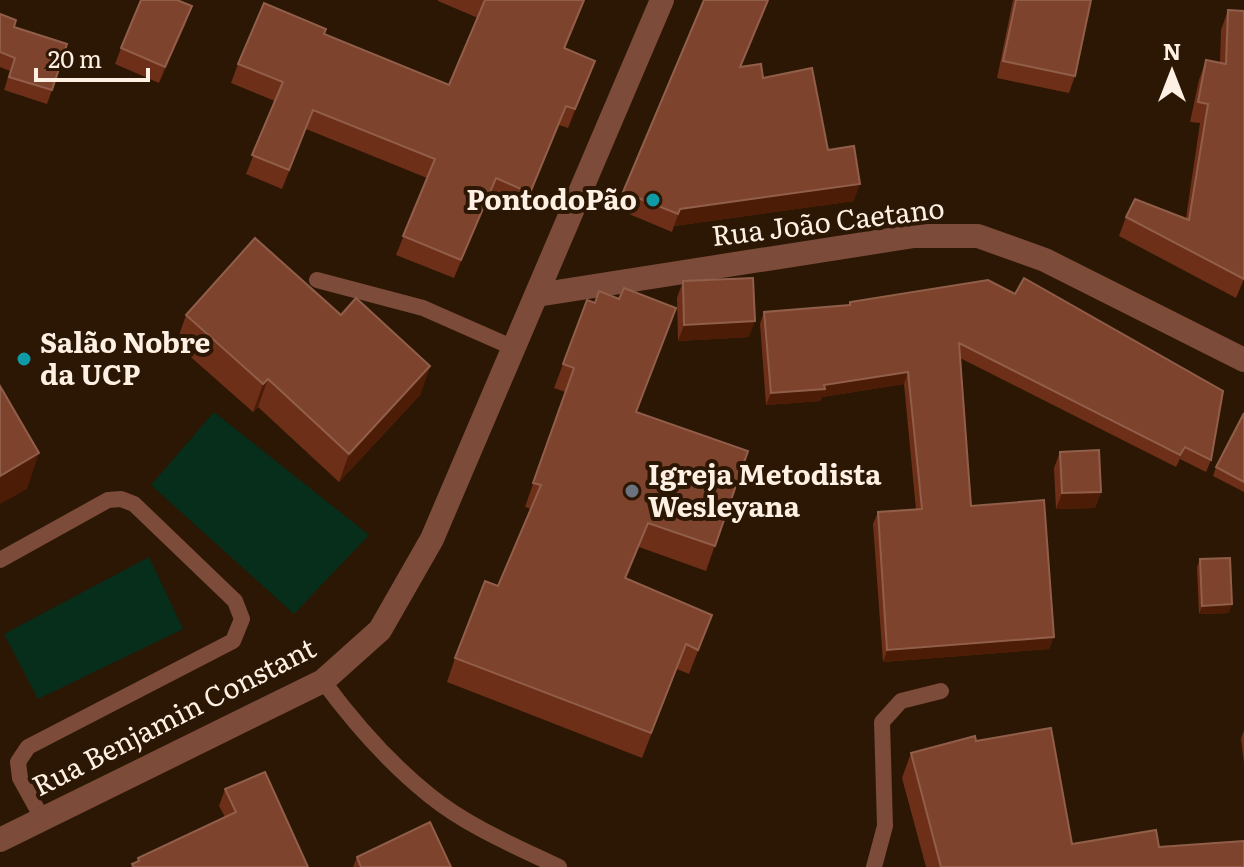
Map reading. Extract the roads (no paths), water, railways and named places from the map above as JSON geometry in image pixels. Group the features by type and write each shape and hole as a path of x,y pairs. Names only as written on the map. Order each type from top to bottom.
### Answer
{"street":[{"name":"Rua Benjamin Constant","path":"0,840 323,681 380,630 432,539 662,0"},
{"name":"Rua João Caetano","path":"537,295 914,236 978,236 1045,260 1244,360"}],"lane":[{"path":"317,280 423,308 514,348"},
{"path":"0,560 108,500 121,499 134,504 235,601 242,619 233,641 28,747 18,762 20,778 42,818"},
{"path":"323,681 355,724 430,796 495,837 559,867"},
{"path":"874,867 885,826 882,722 901,701 941,691"}],"place":[{"name":"PontodoPão","path":"653,200"},
{"name":"Salão Nobre da UCP","path":"24,359"},
{"name":"Igreja Metodista Wesleyana","path":"632,491"}]}
